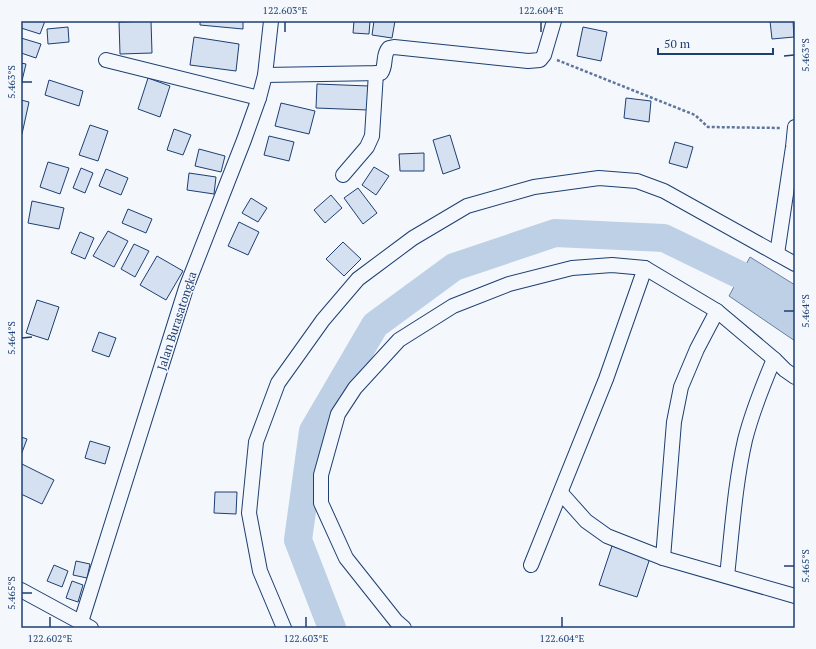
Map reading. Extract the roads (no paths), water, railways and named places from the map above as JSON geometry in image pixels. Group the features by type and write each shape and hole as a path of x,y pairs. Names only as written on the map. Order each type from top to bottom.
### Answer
{"street":[{"name":"Jalan Burasatongka","path":"86,625 186,288 259,98 266,75 271,21"},
{"path":"266,75 381,73 384,69 386,51 389,48 394,47 528,61 540,60 544,55 554,21"},
{"path":"106,60 259,98"},
{"path":"343,175 367,147 372,136 376,73"},
{"path":"778,254 791,168 795,128"},
{"path":"284,628 260,570 248,513 256,442 278,383 323,320 358,279 413,238 466,206 534,188 599,178 637,181 664,191 795,264"},
{"path":"404,628 396,621 346,558 321,502 321,475 338,414 355,388 399,340 453,306 509,284 572,268 612,265 645,268 717,311 795,377"},
{"path":"532,565 606,379 645,268"},
{"path":"663,558 674,422 681,387 697,349 717,311"},
{"path":"727,576 740,466 745,440 754,408 774,359"},
{"path":"561,493 586,521 608,536 663,558 795,596"},
{"path":"21,590 86,625"}],"water":[{"path":"750,257 795,285 795,341 729,296"}],"waterway":[{"path":"332,628 298,540 313,431 375,325 454,267 555,233 664,238 740,275"}]}
